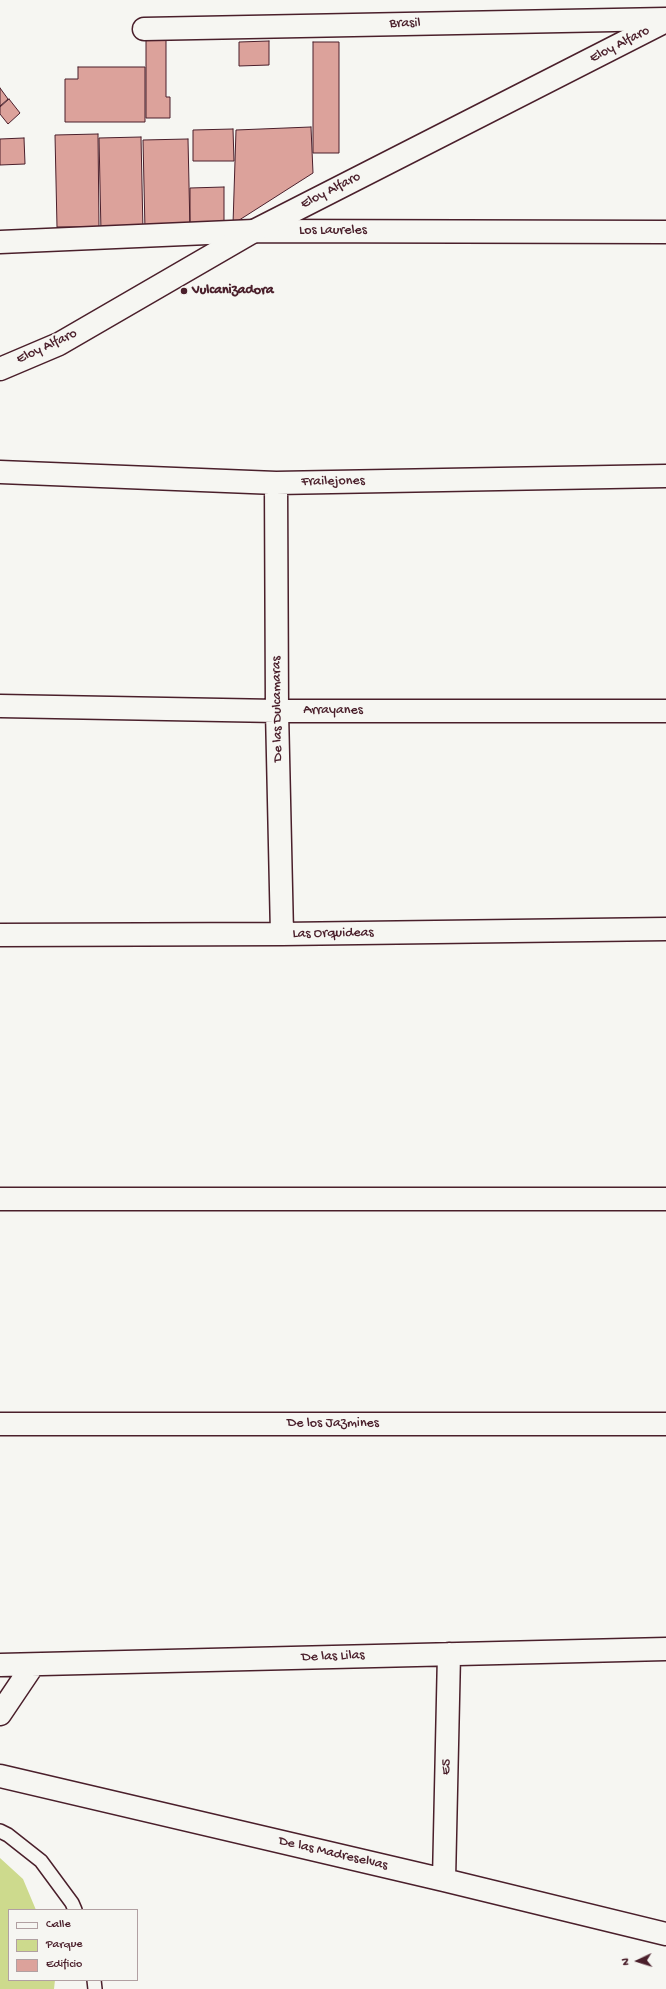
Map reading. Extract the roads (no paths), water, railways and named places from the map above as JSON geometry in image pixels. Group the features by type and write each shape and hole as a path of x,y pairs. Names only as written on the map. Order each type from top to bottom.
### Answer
{"street":[{"name":"Brasil","path":"144,29 666,20"},
{"name":"Eloy Alfaro","path":"0,369 59,344 254,231 666,20"},
{"name":"Los Laureles","path":"0,242 254,231 666,232"},
{"name":"Frailejones","path":"0,472 276,483 666,476"},
{"name":"De las Dulcamaras","path":"276,483 277,711 282,934"},
{"name":"Arrayanes","path":"0,706 277,711 666,711"},
{"name":"Las Orquideas","path":"0,935 282,934 666,929"},
{"path":"0,1199 666,1199"},
{"name":"De los Jazmines","path":"0,1424 666,1424"},
{"name":"De las Lilas","path":"0,1665 33,1666 666,1649"},
{"name":"E5","path":"444,1880 449,1654"},
{"path":"0,1714 33,1666"},
{"name":"De las Madreselvas","path":"0,1776 444,1880 666,1934"}],"lane":[{"path":"0,1831 8,1835 41,1861 72,1902 75,1909"}],"place":[{"name":"Vulcanizadora","path":"184,291"}]}
